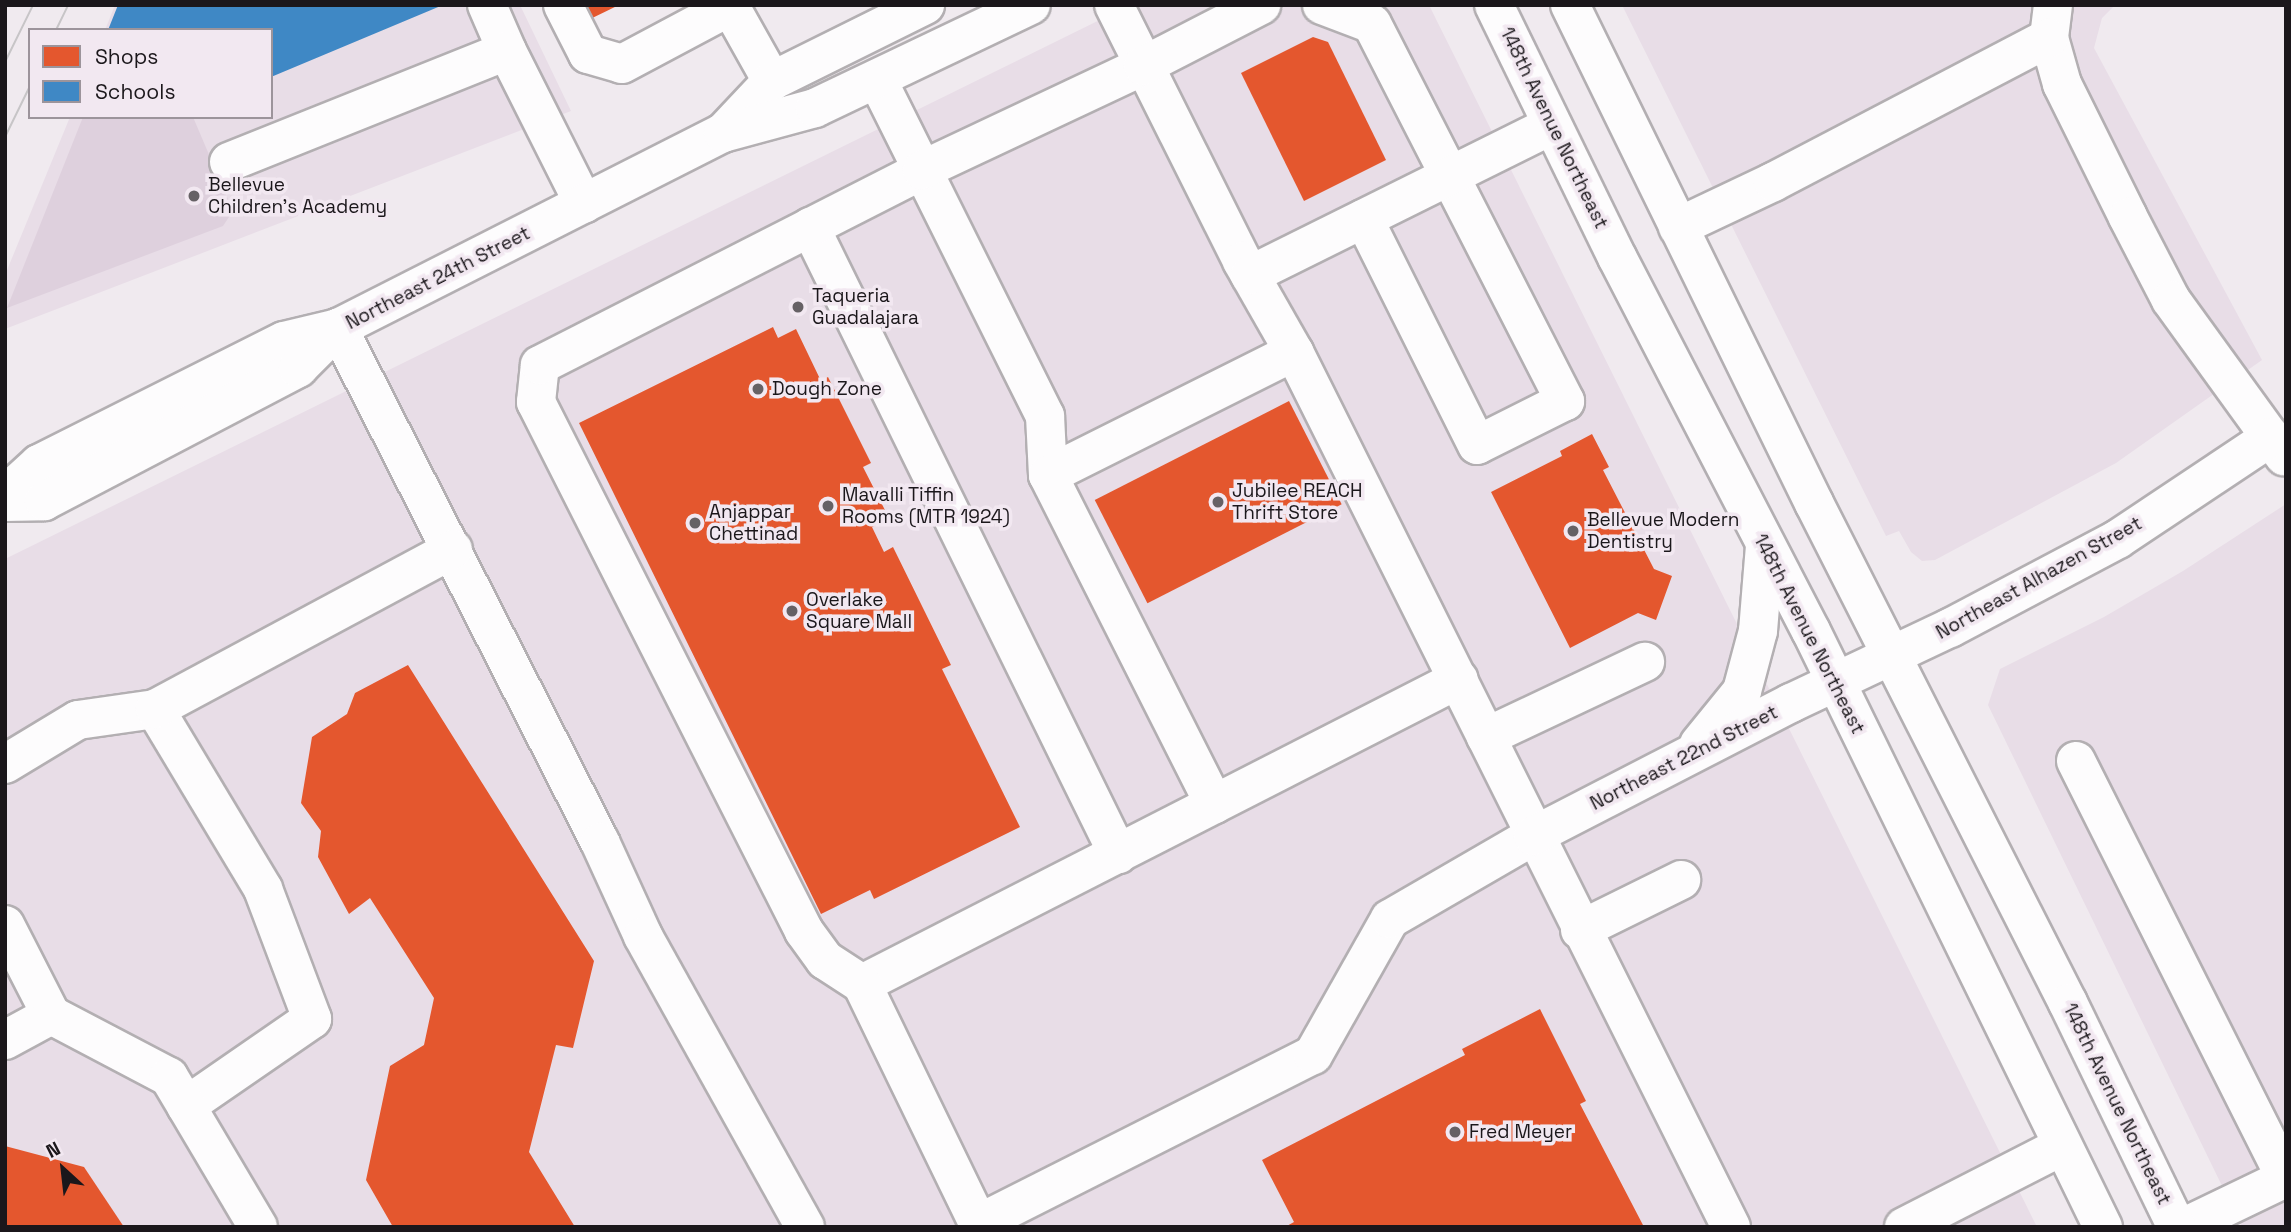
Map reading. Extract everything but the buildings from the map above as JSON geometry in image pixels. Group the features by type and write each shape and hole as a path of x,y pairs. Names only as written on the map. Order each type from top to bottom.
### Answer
{"main road":[{"path":"486,5 584,204"},
{"path":"563,5 588,54 622,64 732,7 772,81"},
{"name":"Northeast 24th Street","path":"723,133 772,81 925,5"},
{"name":"Northeast 24th Street","path":"5,495 39,464 284,341 338,328 723,133 816,108 1031,5"},
{"path":"1114,5 1250,275 1294,352 1459,680 1533,836 1731,1227"},
{"path":"979,1225 862,984 825,960 804,931 536,402 540,365 922,170 1143,66 1261,5"},
{"path":"1322,5 1372,24 1565,401 1477,444 1364,219"},
{"name":"148th Avenue Northeast","path":"1494,5 1552,125 1835,682 2103,1227"},
{"name":"148th Avenue Northeast","path":"1570,5 1891,656 2068,1003 2177,1227"},
{"path":"1678,227 1786,175 2051,22 2062,84 2171,300 2278,448"},
{"path":"229,162 507,51"},
{"path":"877,79 1045,416 1048,475 1214,804"},
{"path":"1250,275 1552,125"},
{"path":"810,227 1118,853"},
{"path":"5,502 44,501 129,457 298,368 338,328 600,842 643,936 805,1227"},
{"path":"1048,475 1294,352"},
{"name":"Northeast Alhazen Street","path":"1835,682 2118,539 2278,448"},
{"path":"1689,756 1742,691 1758,631 1765,545"},
{"path":"5,764 78,720 155,709 453,549"},
{"path":"1486,737 1645,662"},
{"path":"862,984 1459,680"},
{"name":"Northeast 22nd Street","path":"979,1225 1313,1055 1390,919 1533,836 1835,682"},
{"path":"155,709 263,890 312,1019 186,1106"},
{"path":"2076,761 2286,1178 2184,1227"},
{"path":"1580,930 1681,880"},
{"path":"5,925 51,1015 169,1077 258,1227"},
{"path":"5,1040 51,1015"},
{"path":"1904,1227 2062,1146"}],"shaded area":[{"name":"Bellevue Children's Academy","path":"115,5 520,5 571,111 5,329 5,275 69,119 273,119 273,28 106,28"},
{"path":"1130,5 1429,5 2037,1227 5,1227 5,559"},
{"path":"1622,5 2115,5 2102,18 2094,48 2262,360 2116,463 1935,560 1922,561 1911,552 1899,531 1886,536"},
{"path":"82,119 194,119 233,211 223,226 7,308"},
{"path":"2286,504 2286,1227 2242,1227 1988,705 2000,669 2104,617 2183,571"}],"tram line":[{"path":"5,62 33,5"},
{"path":"57,28 68,5"},
{"path":"5,137 28,90"}],"place":[{"name":"Bellevue Children's Academy","path":"194,196"},
{"name":"Taqueria Guadalajara","path":"798,307"},
{"name":"Dough Zone","path":"758,389"},
{"name":"Jubilee REACH Thrift Store","path":"1218,502"},
{"name":"Mavalli Tiffin Rooms (MTR 1924)","path":"828,506"},
{"name":"Anjappar Chettinad","path":"695,523"},
{"name":"Bellevue Modern Dentistry","path":"1573,531"},
{"name":"Overlake Square Mall","path":"792,611"},
{"name":"Fred Meyer","path":"1455,1132"}]}
